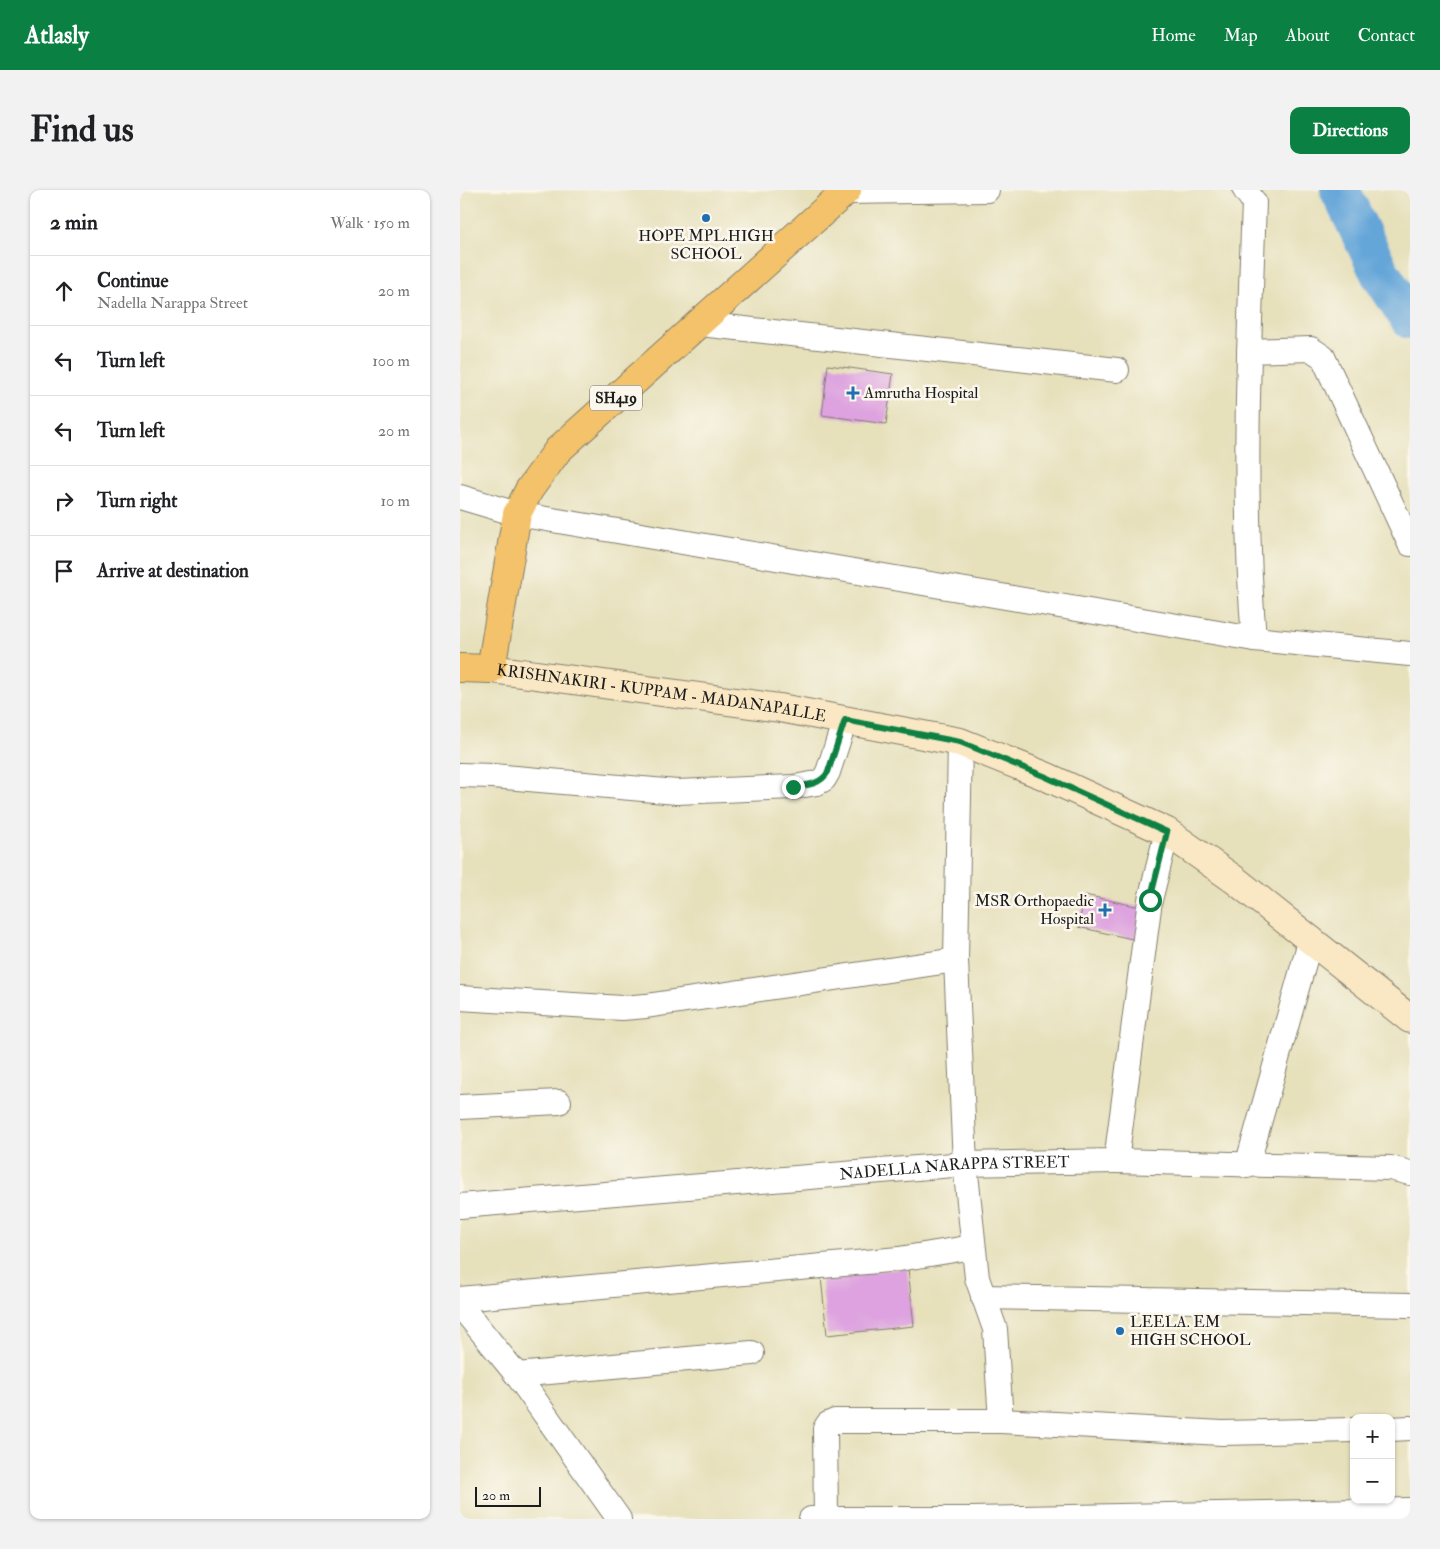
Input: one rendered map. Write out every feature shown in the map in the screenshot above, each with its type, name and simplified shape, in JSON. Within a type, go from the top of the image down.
[{"type":"main road","name":"SH419","points":[[491,670],[517,514],[529,490],[558,450],[846,191]]},
{"type":"main road","name":"KRISHNAKIRI - KUPPAM - MADANAPALLE","points":[[460,668],[491,670]]},
{"type":"street","points":[[846,191],[987,190]]},
{"type":"street","points":[[1245,190],[1254,202],[1246,468],[1249,574],[1254,639]]},
{"type":"street","points":[[700,324],[1117,370]]},
{"type":"street","points":[[1249,352],[1310,349],[1323,357],[1410,544]]},
{"type":"street","points":[[460,497],[517,514],[1254,639],[1410,654]]},
{"type":"street","name":"KRISHNAKIRI - KUPPAM - MADANAPALLE","points":[[491,670],[780,708],[960,742],[1044,776],[1167,832],[1236,880],[1410,1019]]},
{"type":"street","points":[[460,776],[493,776],[677,792],[793,787],[817,783],[824,779],[845,720]]},
{"type":"street","points":[[960,742],[956,960],[964,1164],[977,1278],[995,1329],[1002,1421]]},
{"type":"street","points":[[1116,1161],[1150,900],[1167,832]]},
{"type":"street","points":[[1247,1166],[1311,938]]},
{"type":"street","points":[[460,998],[622,1008],[956,960]]},
{"type":"street","points":[[460,1107],[559,1102]]},
{"type":"street","name":"NADELLA NARAPPA STREET","points":[[460,1206],[964,1164],[1116,1161],[1247,1166],[1390,1168],[1410,1173]]},
{"type":"street","points":[[460,1299],[899,1259],[973,1247]]},
{"type":"street","points":[[983,1296],[1410,1305]]},
{"type":"street","points":[[460,1305],[516,1375],[619,1519]]},
{"type":"street","points":[[516,1375],[752,1353]]},
{"type":"street","points":[[1350,1430],[1222,1433],[1002,1421],[835,1421],[828,1424],[825,1429],[815,1519],[971,1519],[1410,1510]]},
{"type":"street","points":[[1395,1429],[1410,1428]]},
{"type":"building","points":[[828,365],[893,374],[886,424],[822,415]]},
{"type":"building","points":[[1085,895],[1153,910],[1146,942],[1078,927]]},
{"type":"building","points":[[908,1268],[914,1326],[827,1335],[821,1277]]},
{"type":"waterway","points":[[1340,190],[1380,273],[1410,319]]},
{"type":"place","name":"HOPE MPL.HIGH SCHOOL","points":[[706,218]]},
{"type":"place","name":"Amrutha Hospital","points":[[853,393]]},
{"type":"place","name":"MSR Orthopaedic Hospital","points":[[1105,910]]},
{"type":"place","name":"LEELA. EM HIGH SCHOOL","points":[[1120,1331]]},
{"type":"route","points":[[793,787],[817,783],[824,779],[845,720],[960,742],[1044,776],[1167,832],[1150,900]]}]
